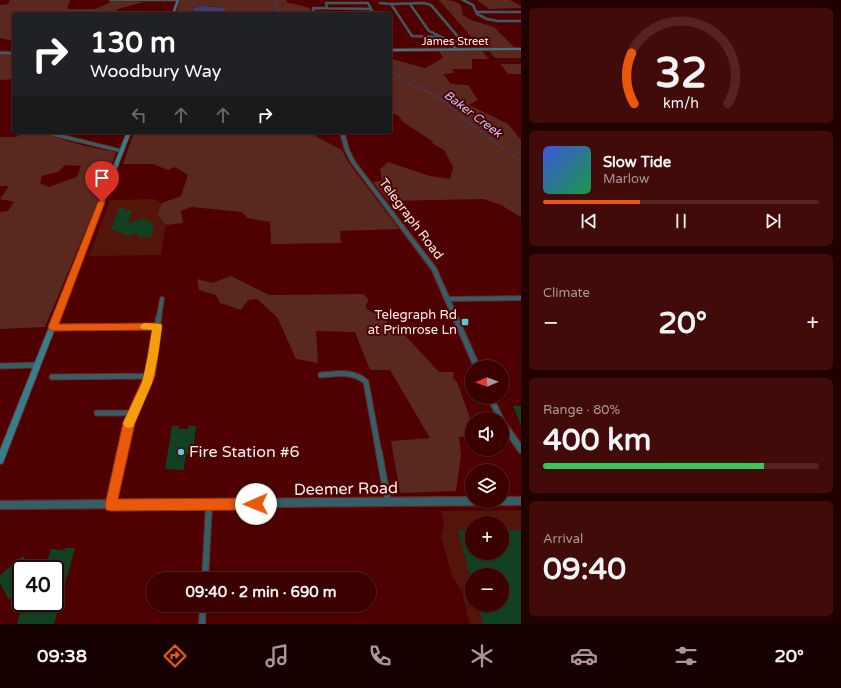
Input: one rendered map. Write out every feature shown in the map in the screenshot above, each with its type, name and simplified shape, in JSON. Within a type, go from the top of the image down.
[{"type":"main road","points":[[174,12],[178,0]]},
{"type":"main road","name":"James Street","points":[[392,50],[521,49]]},
{"type":"main road","points":[[0,460],[128,134]]},
{"type":"street","points":[[110,0],[178,0]]},
{"type":"street","points":[[463,0],[474,5],[477,14],[483,18],[495,21],[521,21]]},
{"type":"street","points":[[327,8],[326,3],[368,3],[373,12]]},
{"type":"street","points":[[380,3],[425,3],[432,5],[460,39],[459,41],[452,42],[429,31],[410,4]]},
{"type":"street","points":[[391,4],[412,36],[417,38],[439,37]]},
{"type":"street","points":[[313,12],[312,8],[371,9]]},
{"type":"street","points":[[477,12],[521,12]]},
{"type":"street","points":[[452,42],[456,50]]},
{"type":"street","points":[[0,53],[12,53]]},
{"type":"street","points":[[51,134],[95,146],[122,151]]},
{"type":"street","name":"Telegraph Road","points":[[343,134],[347,150],[353,162],[427,259],[448,300],[474,360]]},
{"type":"street","points":[[448,300],[521,298]]},
{"type":"street","points":[[111,505],[132,413],[150,376],[162,299]]},
{"type":"street","points":[[53,327],[157,326]]},
{"type":"street","points":[[0,366],[38,366]]},
{"type":"street","points":[[321,375],[355,375],[364,378],[366,382],[388,502]]},
{"type":"street","points":[[52,377],[150,376]]},
{"type":"street","points":[[97,413],[132,413]]},
{"type":"street","points":[[509,432],[521,450]]},
{"type":"street","name":"Deemer Road","points":[[0,506],[465,501]]},
{"type":"street","name":"Deemer Road","points":[[509,501],[521,501]]},
{"type":"street","points":[[205,572],[210,505]]},
{"type":"street","points":[[202,624],[203,612]]},
{"type":"shaded area","points":[[10,0],[70,0],[67,9],[95,9],[113,1],[144,2],[118,9],[117,11],[118,12],[12,12],[12,41],[0,38],[0,5],[8,4]]},
{"type":"shaded area","points":[[180,0],[287,0],[286,2],[310,8],[311,12],[223,12],[218,7],[201,6],[193,8],[192,10],[197,12],[177,12]]},
{"type":"shaded area","points":[[439,0],[451,1],[459,4],[463,15],[471,20],[494,27],[515,48],[481,48]]},
{"type":"shaded area","points":[[477,0],[510,0],[521,6],[521,8],[489,9]]},
{"type":"shaded area","points":[[439,51],[482,51],[489,59],[472,59],[472,69],[452,69],[454,73],[443,74],[451,84],[468,85],[478,100],[469,105],[508,124],[521,140],[521,217],[501,205],[484,199],[388,201],[373,182],[382,181],[380,169],[388,162],[430,176],[450,179],[453,167],[444,150],[433,144],[432,141],[403,122],[398,115],[392,114],[392,59],[425,68],[443,58]]},
{"type":"shaded area","points":[[489,51],[521,51],[521,58],[495,58]]},
{"type":"shaded area","points":[[12,54],[12,79],[0,80],[0,55]]},
{"type":"shaded area","points":[[500,64],[521,64],[521,74],[508,74]]},
{"type":"shaded area","points":[[20,134],[45,134],[85,146],[116,152],[99,199],[45,327],[0,329],[0,212],[8,211],[14,202],[0,199],[9,186],[0,186],[0,137],[16,137]],"holes":[[[65,165],[81,166],[77,177],[49,187],[40,183],[42,176],[58,172]]]},
{"type":"shaded area","points":[[133,134],[315,134],[317,137],[342,150],[348,162],[399,229],[340,231],[341,243],[271,244],[270,222],[247,218],[242,212],[191,207],[181,211],[183,223],[166,225],[157,215],[162,203],[181,196],[188,175],[175,167],[168,170],[153,164],[123,164]]},
{"type":"shaded area","points":[[155,199],[162,203],[157,215],[166,225],[161,255],[89,256],[110,200]]},
{"type":"shaded area","points":[[231,276],[269,295],[364,294],[369,301],[366,304],[366,308],[371,312],[385,313],[389,329],[402,332],[439,372],[454,372],[453,378],[457,382],[468,412],[465,412],[465,437],[459,437],[461,455],[456,491],[400,493],[391,441],[430,438],[390,370],[370,370],[355,332],[316,331],[318,363],[296,359],[277,317],[257,299],[248,300],[241,310],[220,303],[216,295],[199,290],[197,279],[212,283]]},
{"type":"shaded area","points":[[521,510],[521,624],[470,624],[467,612],[509,612],[509,568],[465,568],[465,604],[462,592],[452,576],[441,537],[444,524],[441,511]]},
{"type":"water","points":[[201,6],[226,8],[223,12],[198,12],[191,9]]},
{"type":"building","points":[[119,208],[125,208],[124,210],[132,210],[128,223],[144,218],[145,220],[150,221],[154,227],[151,237],[137,237],[138,233],[128,236],[111,230]]},
{"type":"building","points":[[513,406],[521,406],[521,426]]},
{"type":"building","points":[[172,426],[179,426],[179,429],[188,429],[188,426],[196,426],[193,453],[186,454],[183,470],[165,469]]},
{"type":"building","points":[[458,530],[465,530],[465,556]]},
{"type":"building","points":[[509,530],[521,530],[521,624],[483,624],[480,612],[509,612],[509,568],[468,568],[466,560],[509,560]]},
{"type":"building","points":[[65,548],[75,548],[64,588],[64,560],[39,560],[48,559],[51,549],[65,550]]},
{"type":"building","points":[[23,556],[25,560],[18,560]]},
{"type":"building","points":[[12,565],[12,597],[9,600],[0,583],[0,575]]},
{"type":"building","points":[[20,612],[57,612],[54,624],[17,624]]},
{"type":"waterway","name":"Baker Creek","points":[[275,0],[279,11],[285,12]]},
{"type":"waterway","name":"Baker Creek","points":[[392,73],[399,76],[409,84],[425,90],[446,102],[462,117],[521,162]]},
{"type":"slow traffic","points":[[129,423],[132,413],[150,376],[157,326],[145,327]]},
{"type":"place","name":"Telegraph Rd at Primrose Ln","points":[[465,322]]},
{"type":"place","name":"Fire Station #6","points":[[181,452]]},
{"type":"route","points":[[102,202],[53,327],[157,326],[150,376],[132,413],[111,505],[256,504]]}]
